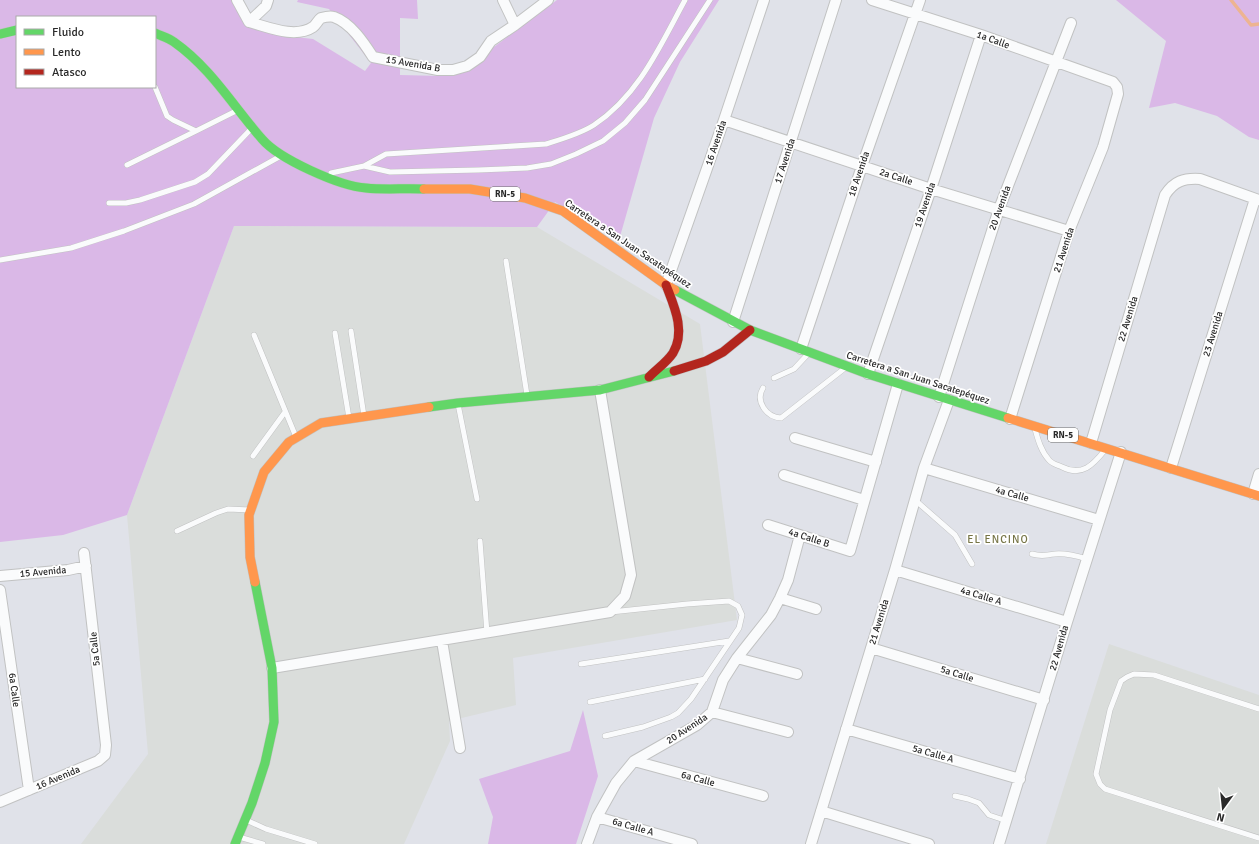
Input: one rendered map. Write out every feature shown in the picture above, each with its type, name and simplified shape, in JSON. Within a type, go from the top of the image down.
[{"type":"main road","points":[[0,34],[16,30]]},
{"type":"main road","name":"Carretera a San Juan Sacatepéquez","points":[[156,33],[173,41],[192,56],[210,74],[263,140],[282,155],[300,166],[320,175],[346,184],[365,188],[470,189],[525,198],[563,211],[666,285],[750,330],[898,384],[1256,495]]},
{"type":"main road","points":[[649,377],[673,352],[680,336],[680,324],[666,285]]},
{"type":"main road","points":[[237,840],[252,803],[265,763],[274,722],[272,668],[250,557],[249,516],[264,472],[289,442],[321,424],[349,419],[458,403],[600,390],[668,373],[706,360],[722,352],[750,330]]},
{"type":"street","points":[[237,0],[249,22],[266,6],[268,0]]},
{"type":"street","points":[[503,0],[516,25]]},
{"type":"street","name":"15 Avenida B","points":[[249,22],[284,31],[299,32],[312,27],[321,18],[333,17],[344,23],[355,33],[366,45],[374,58],[438,70],[453,70],[467,66],[480,56],[491,41],[516,25],[548,0]]},
{"type":"street","name":"16 Avenida","points":[[666,285],[764,0]]},
{"type":"street","name":"17 Avenida","points":[[733,322],[836,0]]},
{"type":"street","name":"1a Calle","points":[[872,0],[980,35],[1113,82]]},
{"type":"street","name":"18 Avenida","points":[[805,351],[862,166],[920,0]]},
{"type":"street","name":"20 Avenida","points":[[944,398],[999,209],[1071,23]]},
{"type":"street","name":"19 Avenida","points":[[868,374],[931,188],[980,35]]},
{"type":"street","name":"21 Avenida","points":[[1010,419],[1069,231],[1103,147],[1118,94],[1117,87],[1113,82]]},
{"type":"street","name":"2a Calle","points":[[724,120],[862,166],[1069,231]]},
{"type":"street","name":"22 Avenida","points":[[1091,443],[1165,195],[1170,186],[1192,178],[1200,179],[1257,200]]},
{"type":"street","name":"23 Avenida","points":[[1171,468],[1257,200]]},
{"type":"street","points":[[784,475],[864,500],[898,384]]},
{"type":"street","points":[[272,668],[610,612],[625,596],[631,575],[600,390]]},
{"type":"street","name":"21 Avenida","points":[[812,844],[944,398]]},
{"type":"street","points":[[795,438],[876,462]]},
{"type":"street","name":"22 Avenida","points":[[999,844],[1121,452]]},
{"type":"street","name":"4a Calle","points":[[924,468],[1099,520]]},
{"type":"street","points":[[1256,495],[1259,474]]},
{"type":"street","name":"4a Calle B","points":[[768,525],[850,551],[864,500]]},
{"type":"street","name":"20 Avenida","points":[[587,844],[597,817],[616,782],[634,761],[696,725],[712,712],[723,680],[737,658],[771,615],[780,598],[788,580],[800,535]]},
{"type":"street","name":"5a Calle","points":[[84,553],[106,745]]},
{"type":"street","name":"15 Avenida","points":[[0,576],[68,570],[86,566]]},
{"type":"street","name":"4a Calle A","points":[[894,570],[1067,622]]},
{"type":"street","name":"6a Calle","points":[[0,590],[29,790]]},
{"type":"street","points":[[780,598],[816,609]]},
{"type":"street","points":[[442,641],[460,748]]},
{"type":"street","name":"5a Calle","points":[[871,648],[1044,700]]},
{"type":"street","points":[[737,658],[797,674]]},
{"type":"street","points":[[712,712],[788,732]]},
{"type":"street","name":"5a Calle A","points":[[846,729],[1020,779]]},
{"type":"street","name":"16 Avenida","points":[[0,802],[98,761],[105,755],[106,745]]},
{"type":"street","name":"6a Calle","points":[[634,761],[763,796]]},
{"type":"street","points":[[821,811],[929,844]]},
{"type":"street","name":"6a Calle A","points":[[597,817],[692,844]]},
{"type":"lane","points":[[320,175],[364,166],[386,154],[546,144],[593,126],[629,95],[658,50],[685,0]]},
{"type":"lane","points":[[364,166],[390,172],[520,168],[551,164],[576,154],[603,141],[625,123],[645,100],[710,0]]},
{"type":"lane","points":[[155,88],[166,116],[196,131]]},
{"type":"lane","points":[[127,165],[238,109]]},
{"type":"lane","points":[[109,203],[133,202],[195,182],[208,174],[253,127]]},
{"type":"lane","points":[[0,260],[71,248],[124,232],[194,204],[282,155]]},
{"type":"lane","points":[[506,261],[528,396]]},
{"type":"lane","points":[[351,330],[364,417]]},
{"type":"lane","points":[[334,333],[349,419]]},
{"type":"lane","points":[[254,336],[296,438]]},
{"type":"lane","points":[[774,378],[794,369],[801,363],[805,351]]},
{"type":"lane","points":[[763,388],[760,393],[762,408],[772,416],[781,418],[847,366]]},
{"type":"lane","points":[[458,403],[477,499]]},
{"type":"lane","points":[[253,456],[285,412]]},
{"type":"lane","points":[[1034,426],[1040,447],[1050,462],[1069,471],[1079,472],[1087,468],[1096,462],[1106,448]]},
{"type":"lane","points":[[915,500],[955,536],[972,564]]},
{"type":"lane","points":[[177,532],[216,513],[228,509],[251,510]]},
{"type":"lane","points":[[480,541],[487,633]]},
{"type":"lane","points":[[1032,554],[1045,557],[1055,554],[1073,555],[1087,559]]},
{"type":"lane","points":[[605,736],[643,727],[678,713],[691,699],[739,628],[742,615],[738,606],[729,601],[610,612]]},
{"type":"lane","points":[[581,664],[729,641]]},
{"type":"lane","points":[[1259,709],[1154,675],[1134,674],[1122,681],[1116,694],[1110,710],[1096,774],[1100,784],[1105,789],[1259,838]]},
{"type":"lane","points":[[590,702],[705,679]]},
{"type":"lane","points":[[955,796],[978,803],[989,815],[1007,821]]},
{"type":"lane","points":[[245,820],[266,829],[315,844]]},
{"type":"lane","points":[[237,840],[263,844]]},
{"type":"shaded area","points":[[0,0],[241,0],[249,17],[272,30],[295,37],[313,39],[365,71],[371,63],[329,9],[297,2],[298,0],[417,0],[418,19],[400,18],[400,75],[441,76],[470,68],[494,47],[557,0],[719,0],[680,62],[654,118],[619,240],[555,202],[537,227],[234,226],[127,515],[63,535],[0,542]]},
{"type":"shaded area","points":[[1116,0],[1259,0],[1259,140],[1249,137],[1217,116],[1175,103],[1149,108],[1166,41]]},
{"type":"shaded area","points":[[234,226],[537,227],[700,324],[737,620],[513,658],[516,705],[449,721],[450,741],[404,844],[81,844],[148,754],[127,515]]},
{"type":"shaded area","points":[[1109,644],[1259,695],[1259,844],[1046,844]]},
{"type":"shaded area","points":[[583,710],[598,776],[576,844],[488,844],[493,817],[479,779],[570,751]]},
{"type":"waterway","points":[[1231,0],[1251,25],[1259,24]]},
{"type":"traffic: fast","points":[[0,34],[16,30]]},
{"type":"traffic: fast","points":[[156,33],[172,41],[199,63],[262,139],[270,147],[295,163],[326,177],[354,186],[373,189],[424,189]]},
{"type":"traffic: fast","points":[[675,290],[750,330],[868,374],[1008,418]]},
{"type":"traffic: fast","points":[[429,407],[600,390],[674,371]]},
{"type":"traffic: fast","points":[[235,844],[252,803],[265,763],[274,722],[272,668],[255,582]]},
{"type":"traffic: slow","points":[[424,189],[470,189],[525,198],[563,211],[675,290]]},
{"type":"traffic: slow","points":[[255,582],[250,557],[249,515],[264,472],[289,442],[321,423],[429,407]]},
{"type":"traffic: slow","points":[[1008,418],[1259,496]]},
{"type":"traffic: jam","points":[[649,377],[671,356],[677,345],[679,336],[679,327],[675,310],[666,285]]},
{"type":"traffic: jam","points":[[674,371],[706,361],[723,352],[750,330]]},
{"type":"district","name":"EL ENCINO","points":[[998,539]]}]
